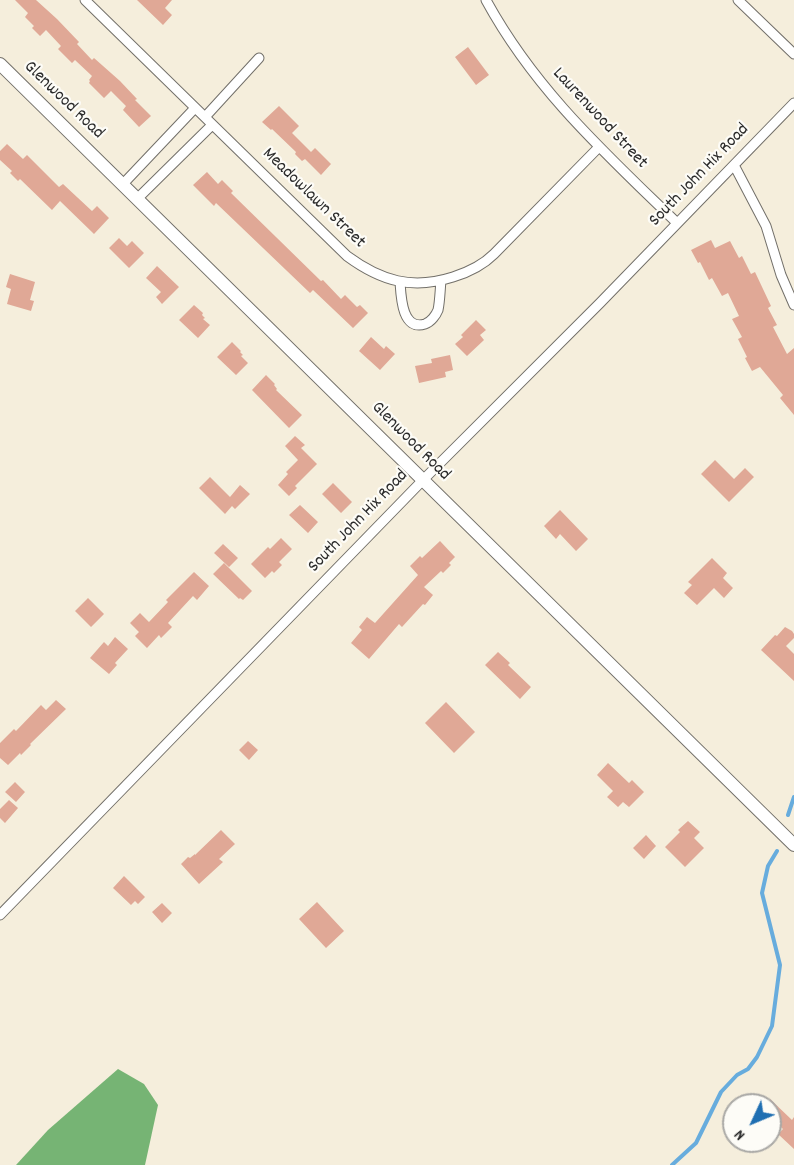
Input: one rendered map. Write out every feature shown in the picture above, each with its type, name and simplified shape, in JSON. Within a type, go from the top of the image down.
[{"type":"street","name":"Meadowlawn Street","points":[[85,0],[347,256],[363,268],[381,277],[420,284],[441,281],[474,268],[490,258],[599,147]]},
{"type":"street","name":"Laurenwood Street","points":[[486,0],[508,38],[535,76],[570,118],[677,223]]},
{"type":"street","points":[[738,0],[794,54]]},
{"type":"street","points":[[137,199],[208,121],[260,58]]},
{"type":"street","name":"Glenwood Road","points":[[0,64],[794,845]]},
{"type":"street","name":"South John Hix Road","points":[[0,915],[794,103]]},
{"type":"street","points":[[123,184],[195,108]]},
{"type":"street","points":[[734,165],[766,226],[781,275],[794,305]]},
{"type":"street","points":[[400,282],[406,317],[416,324],[423,325],[429,322],[437,311],[441,281]]},
{"type":"green space","points":[[118,1069],[144,1084],[158,1105],[145,1165],[16,1165],[48,1130]]},
{"type":"building","points":[[15,0],[36,0],[79,42],[77,44],[92,60],[94,58],[120,81],[151,116],[139,127],[123,110],[126,106],[111,91],[104,98],[89,83],[92,76],[75,60],[72,63],[58,49],[61,46],[46,30],[40,36],[32,28],[34,26],[25,17],[28,13]]},
{"type":"building","points":[[137,0],[172,0],[165,8],[172,15],[163,25]]},
{"type":"building","points":[[468,47],[489,75],[476,85],[455,57]]},
{"type":"building","points":[[279,106],[299,126],[292,133],[311,152],[315,148],[331,164],[321,175],[305,159],[302,161],[295,154],[296,152],[262,122]]},
{"type":"building","points":[[7,144],[23,159],[27,155],[59,187],[63,184],[92,211],[97,206],[109,218],[94,234],[60,201],[52,210],[20,179],[18,181],[10,173],[12,171],[0,160],[0,151]]},
{"type":"building","points":[[207,172],[218,184],[222,180],[233,191],[231,193],[341,299],[345,295],[357,307],[360,305],[368,313],[353,328],[313,290],[310,293],[216,203],[214,206],[193,185]]},
{"type":"building","points":[[119,238],[127,246],[132,241],[144,253],[129,268],[109,248]]},
{"type":"building","points":[[711,240],[715,248],[730,241],[739,258],[742,256],[751,274],[755,272],[771,306],[768,308],[777,325],[773,327],[787,354],[794,348],[794,415],[780,398],[783,395],[760,367],[752,371],[738,339],[742,337],[732,319],[739,316],[728,293],[722,296],[712,278],[709,280],[691,250]]},
{"type":"building","points":[[157,266],[179,287],[162,304],[156,297],[161,292],[146,278]]},
{"type":"building","points":[[10,274],[35,282],[30,300],[34,301],[31,311],[7,304],[11,289],[6,287]]},
{"type":"building","points":[[194,305],[203,313],[205,318],[203,319],[210,325],[198,338],[179,320]]},
{"type":"building","points":[[476,320],[486,330],[480,335],[484,340],[467,356],[455,344]]},
{"type":"building","points":[[371,337],[384,349],[386,346],[395,354],[380,370],[359,351]]},
{"type":"building","points":[[232,342],[248,363],[236,375],[217,357]]},
{"type":"building","points":[[450,355],[453,370],[445,372],[446,377],[419,383],[415,366],[432,363],[431,359]]},
{"type":"building","points":[[266,375],[275,384],[276,390],[302,415],[289,428],[252,390]]},
{"type":"building","points":[[295,436],[305,445],[301,448],[317,464],[295,486],[297,488],[289,496],[278,485],[288,474],[286,472],[298,460],[285,446]]},
{"type":"building","points":[[715,460],[734,479],[745,468],[754,477],[729,502],[701,474]]},
{"type":"building","points":[[210,477],[230,497],[240,485],[250,494],[235,509],[232,506],[225,514],[199,488]]},
{"type":"building","points":[[333,483],[352,502],[341,513],[322,494]]},
{"type":"building","points":[[300,505],[318,522],[308,533],[289,515]]},
{"type":"building","points":[[560,510],[588,539],[576,551],[560,534],[556,539],[544,526]]},
{"type":"building","points":[[281,538],[292,549],[279,562],[282,565],[265,578],[251,564]]},
{"type":"building","points":[[440,541],[455,557],[443,573],[441,571],[424,587],[433,595],[402,627],[399,624],[369,659],[351,643],[362,630],[359,627],[367,617],[375,623],[418,575],[410,566]]},
{"type":"building","points":[[223,544],[238,558],[229,567],[214,553]]},
{"type":"building","points":[[712,558],[727,573],[723,578],[733,588],[724,598],[714,588],[697,605],[684,593],[692,585],[688,582]]},
{"type":"building","points":[[224,563],[252,591],[243,600],[239,599],[213,574]]},
{"type":"building","points":[[194,572],[209,586],[197,600],[193,596],[168,623],[172,627],[161,638],[159,635],[147,648],[135,636],[139,632],[130,623],[140,613],[149,622],[168,602],[166,600]]},
{"type":"building","points":[[88,598],[104,614],[91,627],[75,611]]},
{"type":"building","points":[[785,627],[794,634],[794,638],[786,646],[794,654],[794,681],[761,650]]},
{"type":"building","points":[[115,637],[128,649],[115,663],[117,665],[109,674],[90,658],[104,642],[108,646]]},
{"type":"building","points":[[498,652],[531,687],[520,699],[485,665]]},
{"type":"building","points":[[56,700],[66,709],[21,755],[20,753],[8,765],[0,758],[0,743],[14,729],[16,731],[41,705],[46,710]]},
{"type":"building","points":[[446,702],[475,732],[454,753],[425,723]]},
{"type":"building","points":[[248,741],[258,750],[249,760],[239,750]]},
{"type":"building","points":[[608,763],[629,783],[632,780],[644,792],[629,807],[623,802],[618,807],[607,797],[613,791],[597,775]]},
{"type":"building","points":[[15,782],[25,792],[16,802],[5,792]]},
{"type":"building","points":[[9,800],[18,808],[5,823],[0,818],[0,809]]},
{"type":"building","points":[[688,821],[700,832],[694,838],[704,848],[685,867],[665,847]]},
{"type":"building","points":[[221,830],[235,844],[219,859],[223,862],[199,884],[181,864],[188,857],[195,855]]},
{"type":"building","points":[[646,835],[656,846],[644,859],[633,848]]},
{"type":"building","points":[[124,876],[145,897],[138,904],[135,901],[131,905],[113,888]]},
{"type":"building","points":[[317,902],[344,931],[326,948],[299,919]]},
{"type":"building","points":[[162,903],[172,913],[162,923],[152,912]]},
{"type":"building","points":[[782,1110],[792,1120],[794,1117],[794,1149],[782,1138]]},
{"type":"waterway","points":[[788,815],[794,797]]},
{"type":"waterway","points":[[672,1165],[696,1143],[721,1092],[737,1075],[748,1069],[757,1057],[772,1026],[780,965],[762,893],[768,866],[777,851]]}]
